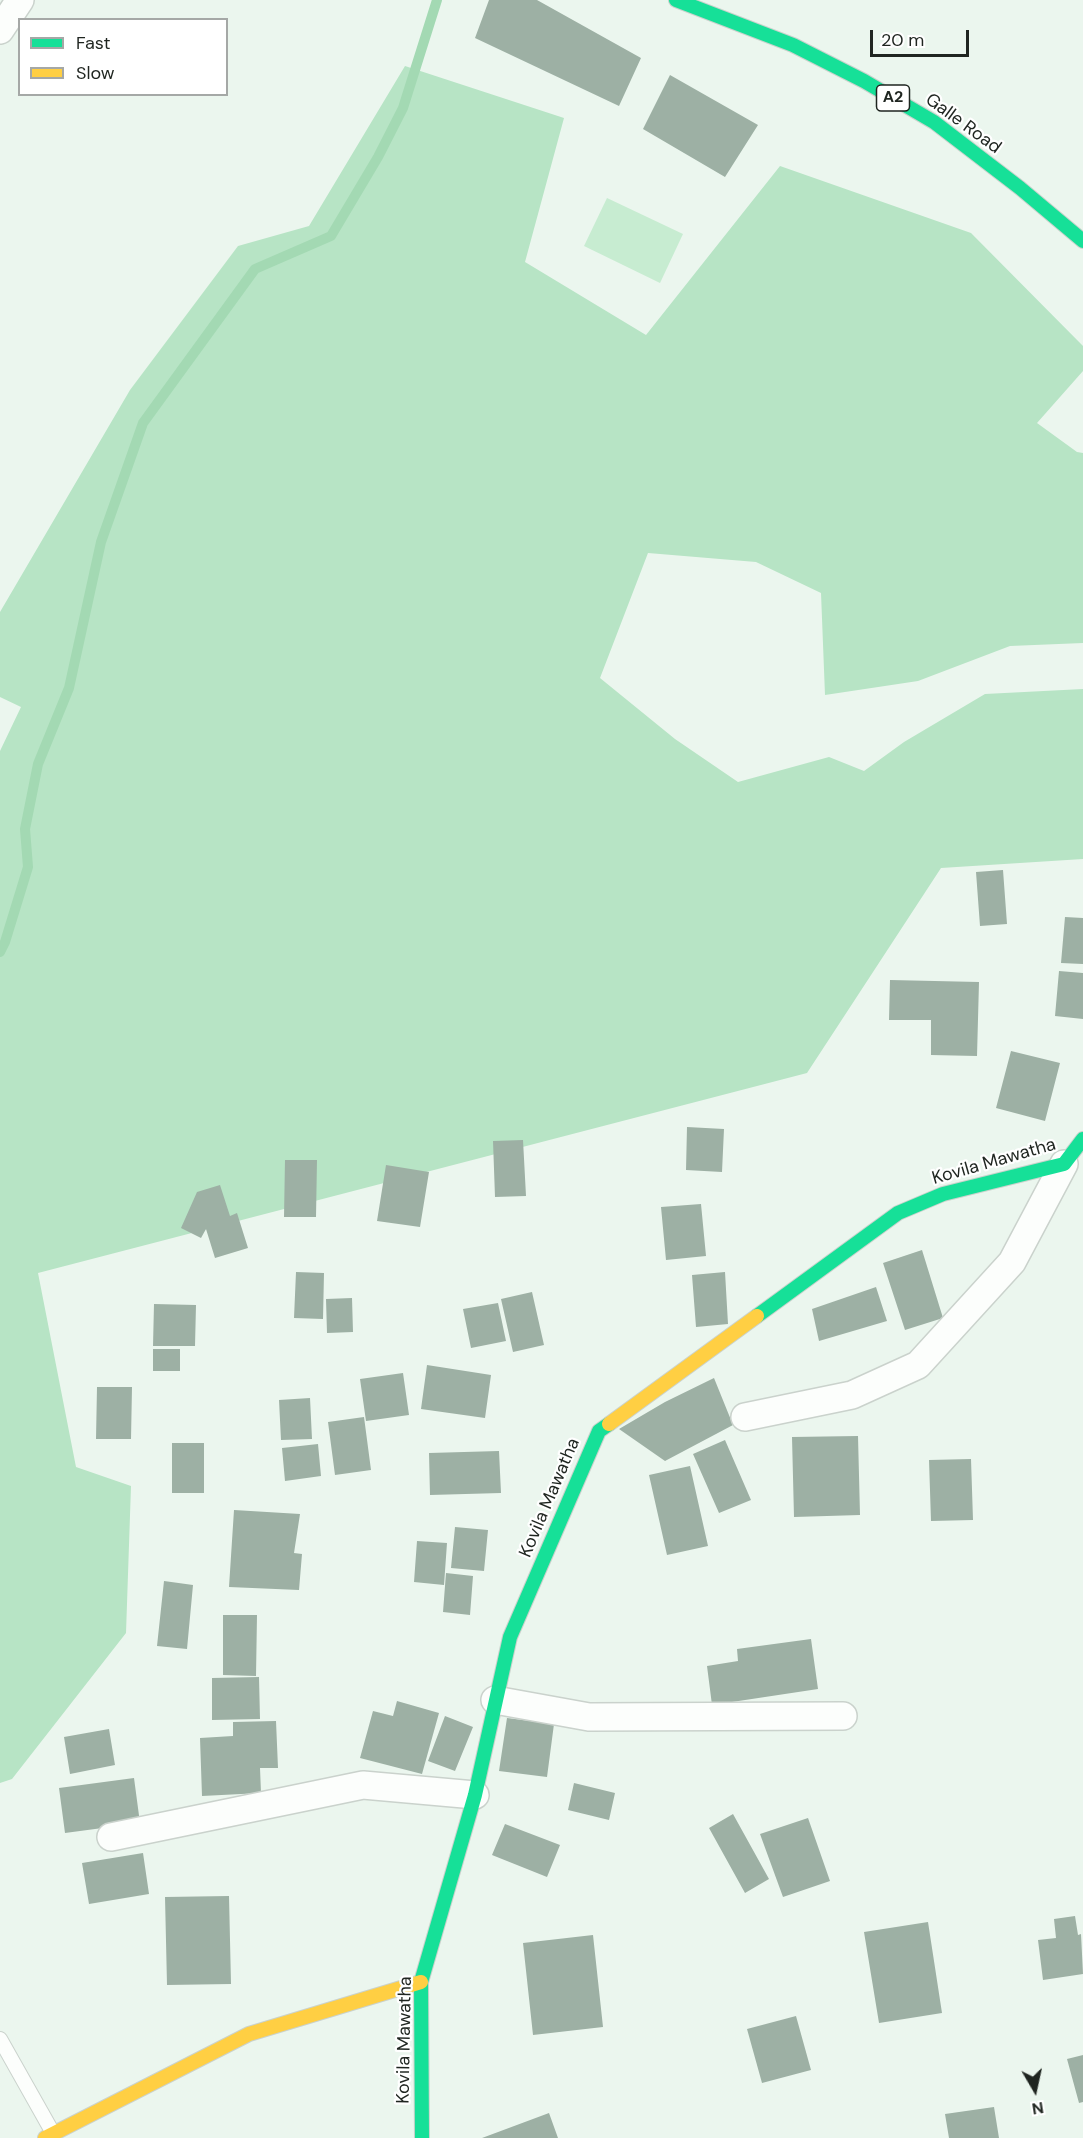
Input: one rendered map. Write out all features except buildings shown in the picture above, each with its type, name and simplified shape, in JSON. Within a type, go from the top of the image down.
[{"type":"main road","name":"Galle Road","points":[[676,0],[793,45],[864,81],[934,122],[1020,188],[1083,241]]},
{"type":"main road","name":"Kovila Mawatha","points":[[422,2138],[421,1982],[475,1795],[510,1637],[599,1431],[898,1213],[943,1194],[1065,1164],[1083,1139]]},
{"type":"main road","points":[[49,2135],[249,2034],[421,1982]]},
{"type":"street","points":[[0,30],[20,0]]},
{"type":"street","points":[[745,1417],[852,1395],[918,1365],[1012,1262],[1065,1164]]},
{"type":"street","points":[[495,1700],[589,1717],[843,1716]]},
{"type":"street","points":[[111,1837],[363,1785],[475,1795]]},
{"type":"lane","points":[[0,2039],[49,2135]]},
{"type":"green space","points":[[405,66],[564,118],[525,262],[646,335],[780,166],[971,233],[1083,346],[1083,371],[1037,423],[1077,452],[1083,453],[1083,643],[1010,646],[918,681],[825,695],[821,593],[756,562],[648,553],[600,678],[675,739],[738,782],[829,757],[864,771],[904,742],[985,694],[1083,689],[1083,859],[941,868],[807,1073],[38,1273],[76,1467],[131,1486],[126,1633],[12,1779],[0,1783],[0,751],[21,707],[0,697],[0,612],[130,390],[238,246],[309,226]]},
{"type":"green space","points":[[607,198],[683,234],[660,283],[584,246]]},
{"type":"waterway","points":[[0,952],[28,867],[25,829],[38,764],[69,688],[101,542],[143,423],[255,269],[331,236],[378,157],[403,108],[437,0]]},
{"type":"traffic: fast","points":[[676,0],[793,45],[864,81],[934,122],[1020,188],[1083,241]]},
{"type":"traffic: fast","points":[[757,1316],[898,1213],[943,1194],[1064,1164],[1083,1139]]},
{"type":"traffic: fast","points":[[422,2138],[421,1982],[475,1795],[510,1637],[599,1431],[609,1424]]},
{"type":"traffic: slow","points":[[609,1424],[757,1316]]},
{"type":"traffic: slow","points":[[45,2138],[249,2034],[421,1982]]}]
